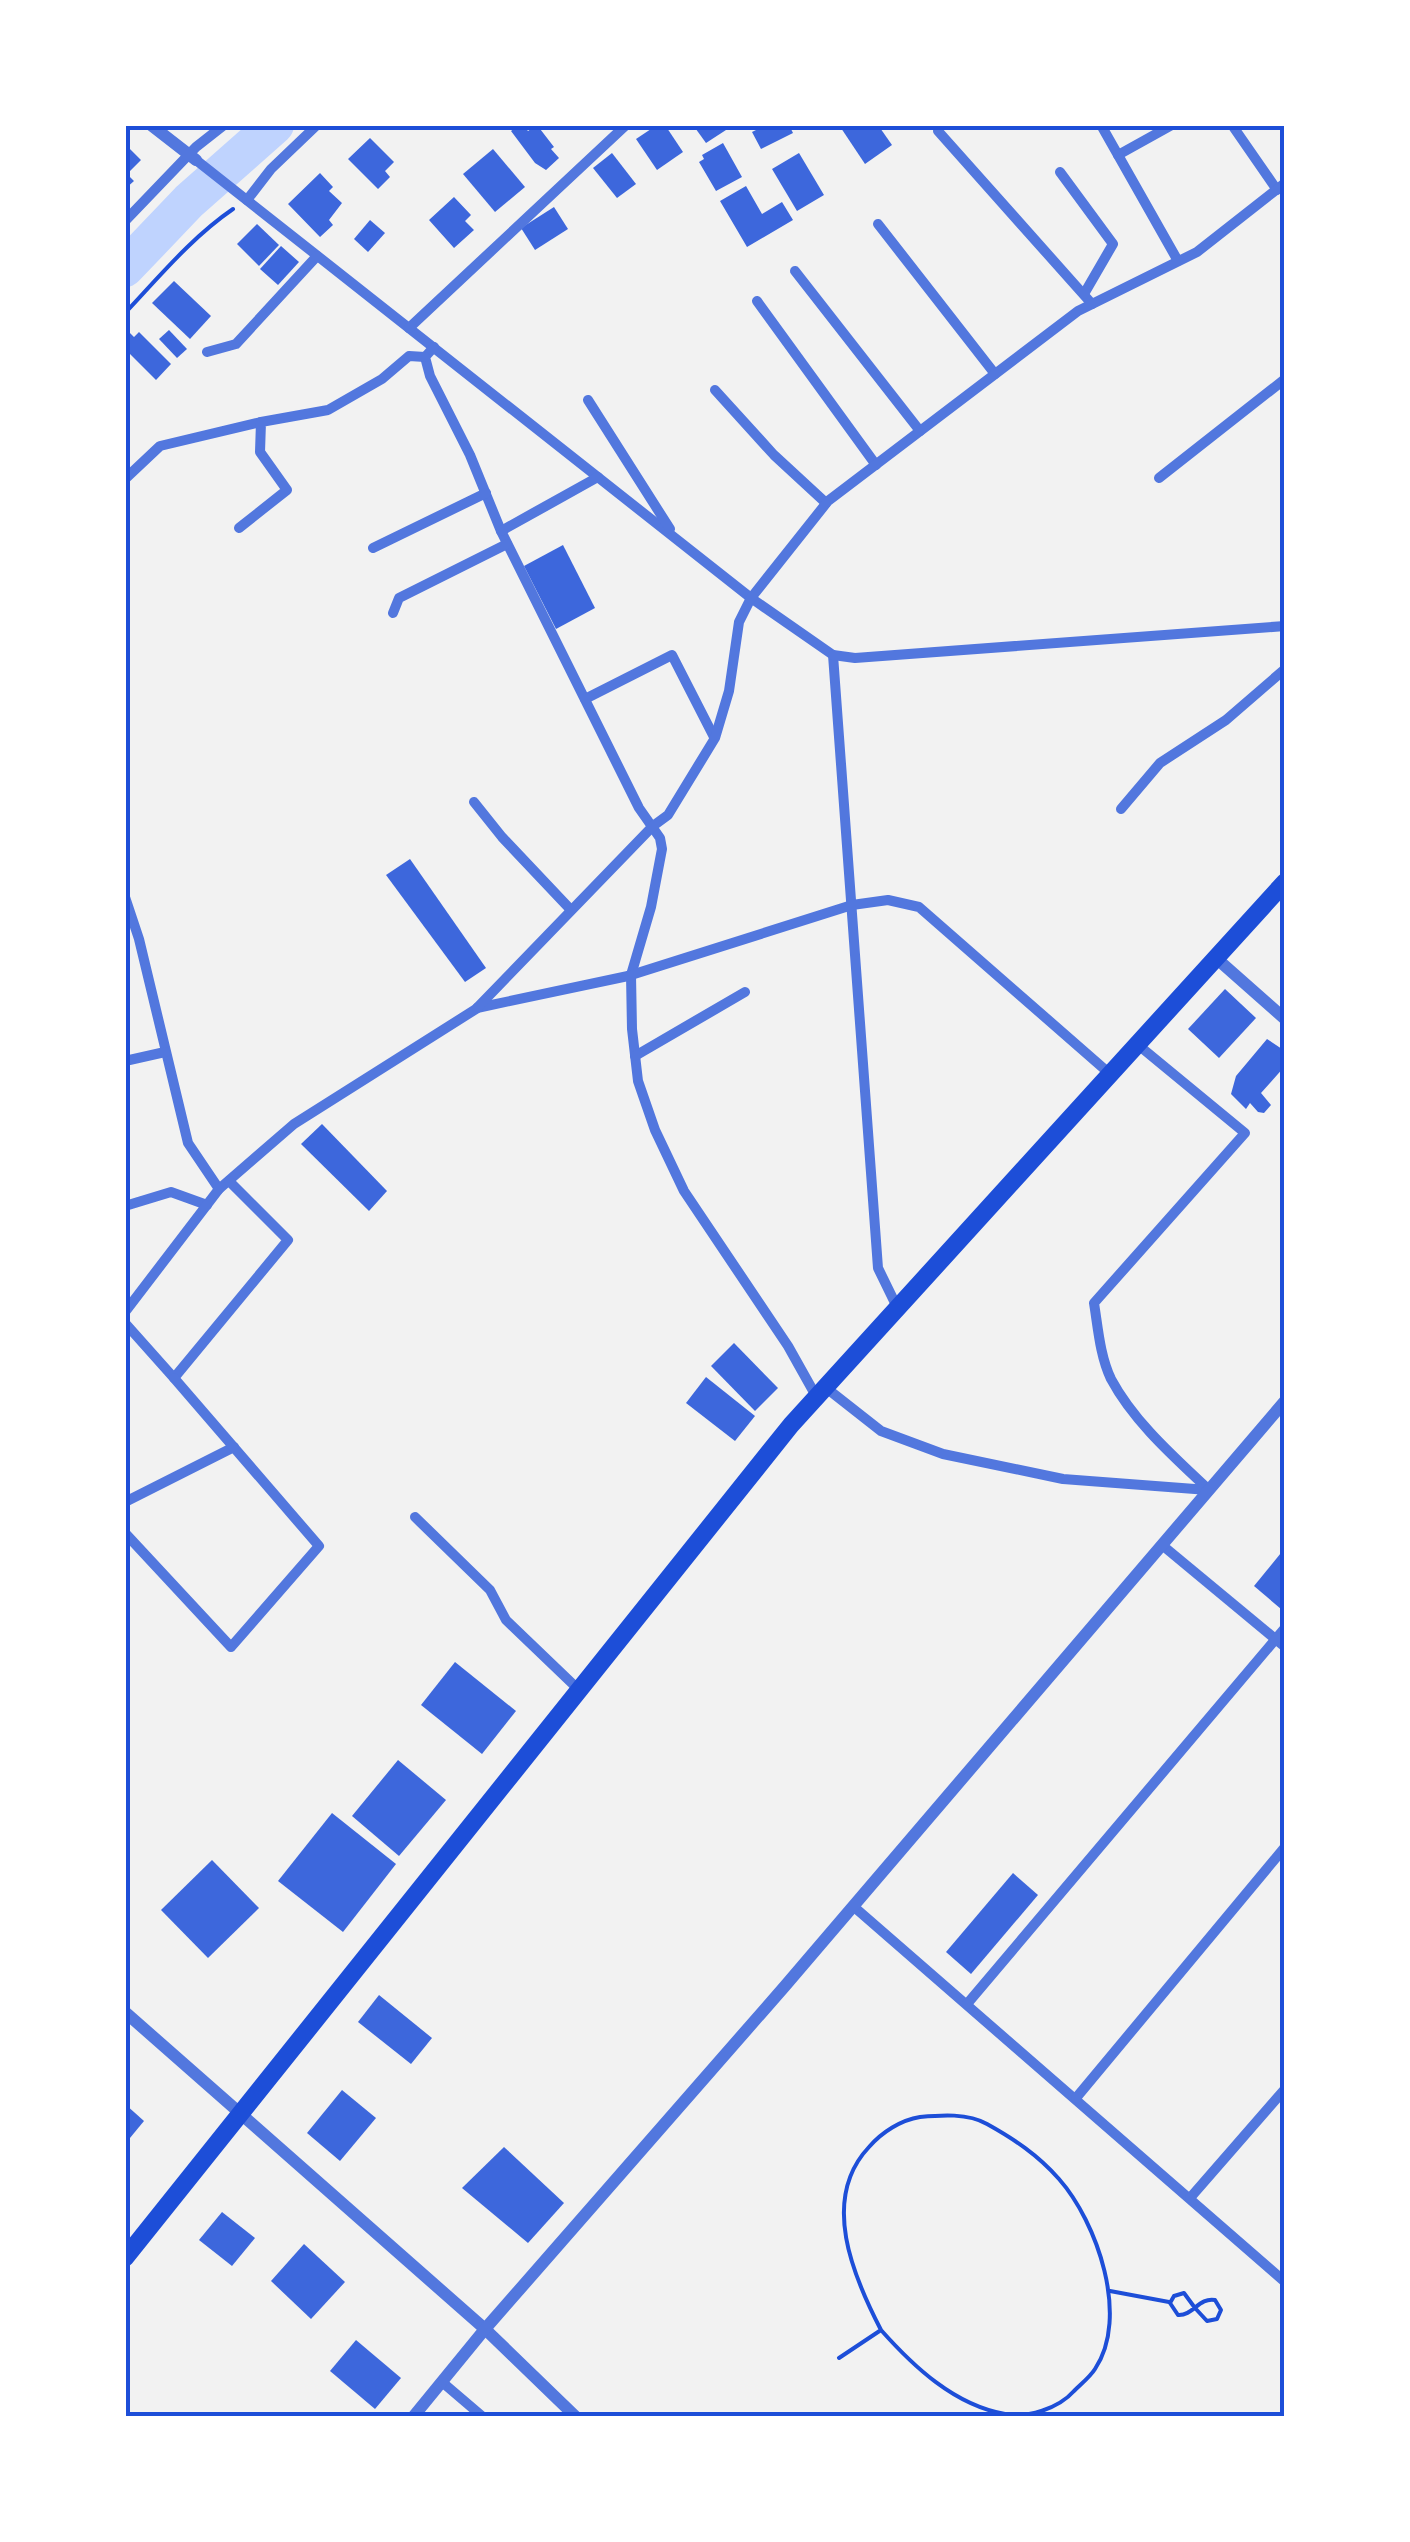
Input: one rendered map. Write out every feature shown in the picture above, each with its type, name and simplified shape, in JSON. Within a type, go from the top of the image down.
[{"type":"highway","points":[[125,2258],[740,1486],[820,1392],[1285,882]]},
{"type":"street","points":[[151,125],[751,598],[833,655],[855,658],[1285,626]]},
{"type":"street","points":[[125,221],[224,125]]},
{"type":"street","points":[[244,198],[317,125]]},
{"type":"street","points":[[409,328],[626,125]]},
{"type":"street","points":[[1101,125],[1178,261]]},
{"type":"street","points":[[1118,155],[1172,125]]},
{"type":"street","points":[[125,1312],[219,1189],[294,1124],[476,1008],[668,815],[714,738],[730,692],[738,622],[751,598],[826,503],[1078,310],[1196,252],[1281,186],[1232,125]]},
{"type":"street","points":[[938,131],[1092,304]]},
{"type":"street","points":[[1060,172],[1113,244],[1084,294]]},
{"type":"street","points":[[878,224],[994,374]]},
{"type":"street","points":[[207,352],[236,344],[317,256]]},
{"type":"street","points":[[795,271],[920,431]]},
{"type":"street","points":[[757,302],[876,465]]},
{"type":"street","points":[[425,357],[434,347]]},
{"type":"street","points":[[125,479],[160,446],[328,410],[382,380],[409,356],[425,357]]},
{"type":"street","points":[[425,357],[430,376],[507,544],[662,849],[661,867],[631,975],[638,1081],[672,1168],[713,1238],[820,1392],[881,1431],[943,1454],[1063,1480],[1209,1490]]},
{"type":"street","points":[[1160,478],[1285,379]]},
{"type":"street","points":[[716,390],[774,455],[826,503]]},
{"type":"street","points":[[588,400],[676,538]]},
{"type":"street","points":[[239,528],[287,490],[260,452],[262,422]]},
{"type":"street","points":[[501,531],[598,476]]},
{"type":"street","points":[[373,548],[486,493]]},
{"type":"street","points":[[393,613],[398,598],[507,544]]},
{"type":"street","points":[[585,699],[672,655],[714,738]]},
{"type":"street","points":[[833,655],[878,1268],[898,1307]]},
{"type":"street","points":[[1120,809],[1160,763],[1226,720],[1285,669]]},
{"type":"street","points":[[474,802],[571,910]]},
{"type":"street","points":[[125,897],[188,1143],[219,1189]]},
{"type":"street","points":[[476,1008],[631,975],[852,905],[888,900],[918,907],[1110,1074]]},
{"type":"street","points":[[125,943],[138,939]]},
{"type":"street","points":[[1216,958],[1285,1019]]},
{"type":"street","points":[[635,1056],[745,992]]},
{"type":"street","points":[[1137,1044],[1245,1133],[1094,1303],[1100,1346],[1111,1379],[1158,1442],[1209,1490]]},
{"type":"street","points":[[125,1060],[165,1052]]},
{"type":"street","points":[[174,1378],[288,1240],[229,1181]]},
{"type":"street","points":[[125,1206],[171,1192],[207,1205]]},
{"type":"street","points":[[125,1323],[318,1546],[231,1647],[125,1533]]},
{"type":"street","points":[[413,2417],[1285,1401]]},
{"type":"street","points":[[125,1502],[234,1448]]},
{"type":"street","points":[[414,1517],[490,1590],[506,1620],[579,1690]]},
{"type":"street","points":[[1162,1545],[1280,1642]]},
{"type":"street","points":[[967,2004],[1280,1642],[1285,1628]]},
{"type":"street","points":[[1076,2098],[1285,1847]]},
{"type":"street","points":[[853,1906],[1285,2282]]},
{"type":"street","points":[[125,2012],[485,2330],[576,2417]]},
{"type":"street","points":[[1190,2198],[1285,2089]]},
{"type":"street","points":[[442,2382],[483,2417]]},
{"type":"path","points":[[125,313],[216,220],[244,198]]},
{"type":"path","points":[[940,2114],[980,2120],[1022,2144],[1060,2179],[1082,2211],[1102,2254],[1110,2290],[1106,2342],[1096,2368],[1068,2398],[1038,2412],[1006,2415],[973,2404],[937,2384],[881,2330],[858,2288],[846,2246],[847,2188],[855,2161],[878,2137],[908,2119],[940,2114]]},
{"type":"path","points":[[1110,2290],[1170,2302],[1178,2315],[1184,2315],[1195,2308],[1209,2299],[1215,2300],[1221,2310],[1217,2319],[1208,2321],[1195,2308],[1184,2293],[1170,2302]]},
{"type":"path","points":[[840,2358],[881,2330]]},
{"type":"water","points":[[253,125],[289,125],[234,170],[217,156]]},
{"type":"water","points":[[197,177],[215,190],[125,284],[125,251]]},
{"type":"building","points":[[519,125],[528,131],[537,125],[554,147],[551,149],[559,158],[546,170],[535,163],[511,131]]},
{"type":"building","points":[[657,125],[665,125],[683,152],[657,170],[636,139]]},
{"type":"building","points":[[693,125],[723,125],[726,130],[706,143]]},
{"type":"building","points":[[753,125],[789,125],[793,133],[761,149],[752,132],[756,130]]},
{"type":"building","points":[[839,125],[878,125],[892,145],[865,164]]},
{"type":"building","points":[[370,138],[394,162],[385,171],[390,177],[378,189],[348,159]]},
{"type":"building","points":[[723,143],[742,177],[716,191],[699,162],[704,159],[702,155]]},
{"type":"building","points":[[129,148],[141,160],[127,174],[134,181],[125,189],[125,152]]},
{"type":"building","points":[[493,149],[525,187],[495,212],[463,174]]},
{"type":"building","points":[[612,153],[636,184],[617,198],[593,168]]},
{"type":"building","points":[[799,153],[824,195],[797,211],[772,169]]},
{"type":"building","points":[[320,173],[333,187],[329,191],[342,203],[329,220],[333,225],[320,237],[288,204]]},
{"type":"building","points":[[746,186],[762,214],[782,202],[793,220],[747,247],[720,201]]},
{"type":"building","points":[[454,197],[471,215],[465,221],[474,230],[454,248],[429,220]]},
{"type":"building","points":[[554,207],[568,229],[535,250],[521,228]]},
{"type":"building","points":[[370,220],[385,233],[368,252],[354,239]]},
{"type":"building","points":[[257,224],[279,245],[259,266],[237,244]]},
{"type":"building","points":[[281,246],[299,262],[278,285],[260,269]]},
{"type":"building","points":[[174,281],[211,316],[190,339],[152,303]]},
{"type":"building","points":[[169,330],[187,349],[177,358],[159,339]]},
{"type":"building","points":[[128,331],[134,337],[139,332],[171,364],[156,380],[125,349]]},
{"type":"building","points":[[563,545],[595,608],[556,629],[524,566]]},
{"type":"building","points":[[410,859],[486,968],[465,982],[386,875]]},
{"type":"building","points":[[1225,989],[1256,1018],[1219,1058],[1188,1029]]},
{"type":"building","points":[[1267,1039],[1285,1051],[1285,1066],[1261,1093],[1271,1105],[1264,1113],[1250,1103],[1246,1109],[1231,1094],[1236,1076]]},
{"type":"building","points":[[322,1124],[387,1191],[369,1211],[301,1144]]},
{"type":"building","points":[[734,1343],[778,1388],[755,1411],[711,1366]]},
{"type":"building","points":[[706,1377],[755,1416],[735,1441],[686,1403]]},
{"type":"building","points":[[1285,1548],[1285,1604],[1281,1609],[1254,1586]]},
{"type":"building","points":[[455,1662],[516,1711],[482,1754],[421,1705]]},
{"type":"building","points":[[398,1760],[446,1800],[399,1856],[352,1816]]},
{"type":"building","points":[[332,1813],[396,1864],[343,1932],[278,1881]]},
{"type":"building","points":[[212,1860],[259,1908],[208,1958],[161,1910]]},
{"type":"building","points":[[1013,1873],[1038,1895],[971,1974],[946,1952]]},
{"type":"building","points":[[379,1995],[432,2038],[411,2064],[358,2022]]},
{"type":"building","points":[[342,2090],[376,2118],[340,2161],[307,2133]]},
{"type":"building","points":[[125,2104],[144,2121],[125,2144]]},
{"type":"building","points":[[504,2147],[564,2203],[528,2243],[462,2188]]},
{"type":"building","points":[[222,2212],[255,2238],[232,2266],[199,2240]]},
{"type":"building","points":[[304,2244],[345,2282],[311,2319],[271,2281]]},
{"type":"building","points":[[356,2340],[401,2378],[375,2409],[330,2371]]},
{"type":"waterway","points":[[125,268],[189,201],[275,125]]}]
